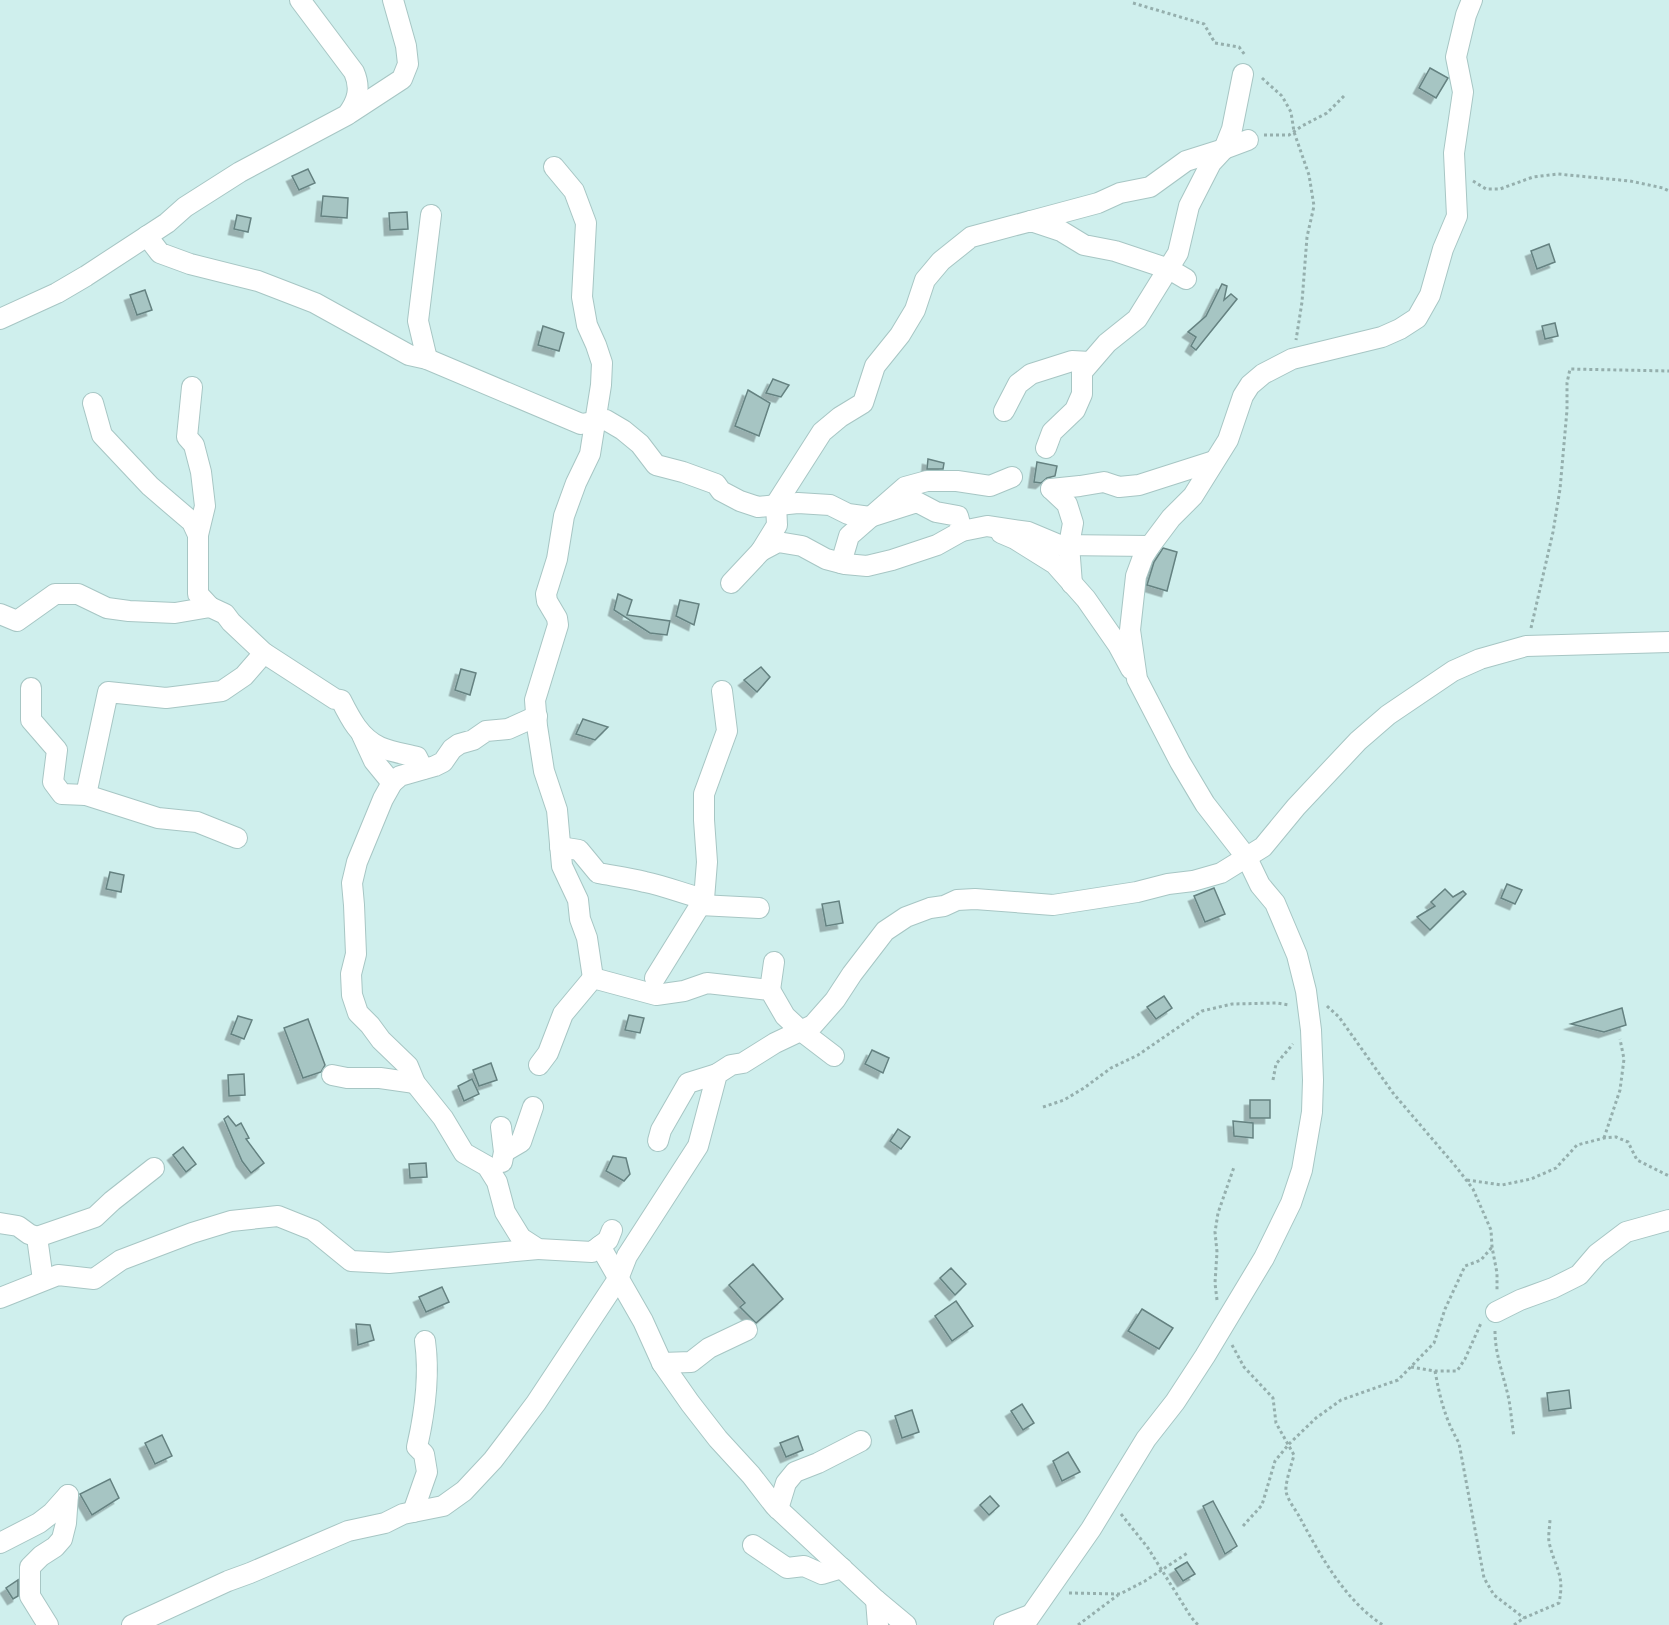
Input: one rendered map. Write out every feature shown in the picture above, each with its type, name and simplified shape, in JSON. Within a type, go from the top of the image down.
[{"type":"street","points":[[300,0],[354,72],[358,81],[357,96],[347,115]]},
{"type":"street","points":[[0,319],[57,293],[167,223],[185,207],[240,172],[347,115],[402,78],[408,64],[406,46],[393,0]]},
{"type":"street","points":[[1137,680],[1130,630],[1136,576],[1143,557],[1170,518],[1193,496],[1227,440],[1243,396],[1250,385],[1263,374],[1292,360],[1382,337],[1400,329],[1417,318],[1430,295],[1443,249],[1457,216],[1454,153],[1462,92],[1456,57],[1472,0]]},
{"type":"street","points":[[1046,448],[1052,432],[1075,410],[1082,394],[1082,372],[1107,343],[1137,319],[1177,274],[1178,253],[1189,206],[1211,163],[1224,149],[1232,129],[1244,74]]},
{"type":"street","points":[[731,583],[761,551],[777,525],[776,504],[822,432],[840,417],[863,404],[875,366],[900,335],[915,310],[925,280],[941,261],[971,237],[1098,203],[1120,193],[1150,187],[1186,162],[1248,140]]},
{"type":"street","points":[[539,1065],[548,1053],[563,1014],[593,978],[578,900],[562,866],[557,810],[544,771],[536,700],[558,625],[557,618],[546,601],[546,594],[557,559],[564,516],[590,454],[594,438],[602,363],[587,326],[582,297],[586,223],[574,191],[554,167]]},
{"type":"street","points":[[427,359],[418,321],[431,215]]},
{"type":"street","points":[[1031,221],[1061,231],[1084,245],[1115,251],[1177,274]]},
{"type":"street","points":[[147,236],[160,253],[190,264],[258,281],[315,303],[409,355],[427,359],[581,424],[606,420],[640,444],[656,465],[716,484],[720,491],[740,501],[758,507],[798,503],[830,505],[848,514],[870,517],[918,502],[936,512],[958,516],[962,531]]},
{"type":"street","points":[[1004,411],[1018,384],[1031,374],[1072,361],[1090,362]]},
{"type":"street","points":[[192,387],[187,436],[194,445],[199,463],[206,506],[198,535],[198,594],[210,607],[225,614],[264,653],[334,699],[341,700],[362,735],[374,761],[392,783]]},
{"type":"street","points":[[93,404],[102,435],[150,486],[192,522],[198,535]]},
{"type":"street","points":[[1072,584],[1069,545],[1072,523],[1067,504],[1051,489],[1104,482],[1119,487],[1139,485],[1214,462]]},
{"type":"street","points":[[841,563],[849,536],[905,487],[927,481],[957,481],[990,486],[1011,477]]},
{"type":"street","points":[[761,551],[778,542],[802,546],[826,559],[867,566],[937,545],[962,531],[987,526],[1028,532],[1059,545],[1150,546]]},
{"type":"street","points":[[987,526],[1055,564],[1086,599],[1118,645],[1205,804],[1247,858],[1260,885],[1275,903],[1297,955],[1306,991],[1317,1007],[1311,1030],[1312,1112],[1302,1170],[1291,1203],[1278,1231],[1264,1258],[1175,1402],[1146,1439],[1079,1545],[1032,1613],[1004,1625]]},
{"type":"street","points":[[0,614],[17,621],[55,594],[78,594],[107,608],[129,611],[175,612],[210,607]]},
{"type":"street","points":[[658,1141],[661,1130],[678,1100],[690,1099],[715,1082],[731,1065],[743,1063],[775,1043],[813,1025],[835,1000],[885,931],[906,917],[957,900],[975,899],[1053,905],[1137,892],[1221,873],[1263,847],[1296,807],[1358,741],[1388,715],[1454,671],[1480,659],[1526,646],[1669,642]]},
{"type":"street","points":[[86,795],[108,692],[166,698],[222,691],[244,676],[264,653]]},
{"type":"street","points":[[31,688],[31,720],[57,750],[53,782],[62,794],[86,795],[158,818],[197,822],[237,838]]},
{"type":"street","points":[[655,978],[702,902],[707,862],[704,794],[727,731],[722,691]]},
{"type":"street","points":[[537,716],[508,729],[486,731],[473,740],[459,744],[452,749],[443,762],[400,776],[392,783],[357,862],[352,883],[356,954],[351,974],[352,995],[358,1013],[408,1066],[415,1083],[443,1118],[464,1152],[487,1166],[497,1182],[505,1212],[521,1238],[538,1249]]},
{"type":"street","points":[[362,735],[380,747],[417,757],[423,769]]},
{"type":"street","points":[[560,847],[579,850],[598,873],[646,882],[671,889],[702,902],[759,908]]},
{"type":"street","points":[[774,962],[770,990],[785,1016],[834,1056]]},
{"type":"street","points":[[593,978],[656,994],[684,991],[707,982],[770,990]]},
{"type":"street","points":[[332,1075],[415,1083]]},
{"type":"street","points":[[132,1625],[228,1581],[348,1531],[385,1523],[403,1514],[443,1506],[464,1491],[493,1460],[536,1403],[618,1279],[627,1256],[698,1146],[715,1082]]},
{"type":"street","points":[[504,1152],[521,1142],[533,1107]]},
{"type":"street","points":[[497,1182],[504,1152],[501,1127]]},
{"type":"street","points":[[0,1223],[18,1226],[36,1238],[94,1217],[154,1168]]},
{"type":"street","points":[[0,1298],[58,1275],[94,1279],[121,1260],[231,1221],[278,1216],[313,1230],[351,1261],[389,1263],[538,1249],[592,1252],[608,1240],[612,1230]]},
{"type":"street","points":[[1495,1315],[1520,1300],[1580,1275],[1597,1254],[1626,1232],[1669,1220]]},
{"type":"street","points":[[36,1238],[43,1280]]},
{"type":"street","points":[[600,1246],[644,1321],[662,1363],[711,1430],[778,1509],[906,1625]]},
{"type":"street","points":[[662,1363],[691,1362],[709,1348],[747,1330]]},
{"type":"street","points":[[414,1512],[427,1472],[424,1454],[417,1447],[424,1418],[428,1361],[425,1341]]},
{"type":"street","points":[[778,1509],[786,1483],[795,1472],[861,1441]]},
{"type":"street","points":[[0,1543],[39,1523],[52,1513],[68,1495],[66,1523],[62,1539],[30,1567],[30,1596],[48,1625]]},
{"type":"street","points":[[753,1545],[787,1568],[804,1566],[822,1574],[842,1568]]},
{"type":"street","points":[[876,1600],[878,1625]]},
{"type":"path","points":[[1133,3],[1204,24],[1215,43],[1239,47],[1249,62],[1244,74],[1263,78],[1282,96],[1291,112],[1294,132],[1309,175],[1314,206],[1307,237],[1302,302],[1292,360]]},
{"type":"path","points":[[1248,140],[1265,135],[1289,135],[1327,113],[1346,94]]},
{"type":"path","points":[[1454,153],[1467,176],[1486,189],[1500,189],[1533,177],[1558,174],[1630,181],[1669,191]]},
{"type":"path","points":[[1526,646],[1553,532],[1560,489],[1567,383],[1570,369],[1669,371]]},
{"type":"path","points":[[1043,1107],[1064,1100],[1084,1088],[1111,1068],[1138,1055],[1202,1011],[1232,1004],[1277,1003],[1317,1007],[1339,1017],[1393,1093],[1473,1188],[1485,1214],[1491,1230],[1497,1273],[1495,1344],[1509,1398],[1514,1437]]},
{"type":"path","points":[[1274,1080],[1276,1064],[1296,1041],[1311,1030]]},
{"type":"path","points":[[1604,1138],[1620,1090],[1624,1059],[1620,1039]]},
{"type":"path","points":[[1466,1179],[1502,1185],[1532,1179],[1556,1168],[1577,1145],[1616,1137],[1628,1142],[1637,1160],[1669,1176]]},
{"type":"path","points":[[1234,1167],[1218,1213],[1215,1232],[1217,1252],[1215,1283],[1221,1329],[1244,1367],[1273,1398],[1276,1423],[1294,1455],[1286,1490],[1293,1506],[1348,1594],[1369,1616],[1383,1625]]},
{"type":"path","points":[[1243,1526],[1262,1505],[1275,1461],[1289,1444],[1316,1418],[1341,1400],[1398,1380],[1434,1342],[1445,1309],[1465,1266],[1481,1260],[1492,1247]]},
{"type":"path","points":[[1411,1367],[1435,1371],[1456,1371],[1465,1359],[1481,1323],[1495,1315]]},
{"type":"path","points":[[1435,1371],[1441,1403],[1449,1427],[1459,1443],[1484,1578],[1494,1595],[1524,1618]]},
{"type":"path","points":[[1110,1497],[1198,1625]]},
{"type":"path","points":[[1514,1625],[1524,1618],[1559,1603],[1562,1588],[1560,1572],[1549,1541],[1550,1518]]},
{"type":"path","points":[[1081,1624],[1120,1594],[1145,1581],[1189,1552]]},
{"type":"path","points":[[1032,1613],[1073,1592],[1120,1594]]},
{"type":"building","points":[[1430,68],[1448,78],[1436,98],[1419,88]]},
{"type":"building","points":[[308,169],[315,183],[299,190],[292,176]]},
{"type":"building","points":[[323,196],[348,198],[347,218],[321,216]]},
{"type":"building","points":[[407,212],[408,229],[390,230],[389,213]]},
{"type":"building","points":[[237,215],[251,218],[248,232],[234,229]]},
{"type":"building","points":[[1549,244],[1555,262],[1537,269],[1531,251]]},
{"type":"building","points":[[1222,284],[1227,286],[1224,300],[1231,294],[1237,299],[1196,350],[1191,346],[1196,337],[1188,332],[1206,316]]},
{"type":"building","points":[[145,290],[152,310],[137,315],[130,295]]},
{"type":"building","points":[[1555,323],[1558,336],[1545,339],[1542,326]]},
{"type":"building","points":[[543,326],[564,333],[559,351],[538,345]]},
{"type":"building","points":[[773,379],[789,385],[781,397],[766,393]]},
{"type":"building","points":[[748,390],[770,403],[759,436],[735,426]]},
{"type":"building","points":[[928,459],[944,463],[943,469],[927,469]]},
{"type":"building","points":[[1037,462],[1057,466],[1055,476],[1041,483],[1034,482]]},
{"type":"building","points":[[1163,548],[1177,552],[1167,591],[1147,585],[1154,562]]},
{"type":"building","points":[[618,594],[632,600],[627,615],[670,621],[667,635],[650,633],[614,610]]},
{"type":"building","points":[[680,600],[699,604],[694,625],[676,616]]},
{"type":"building","points":[[761,667],[770,677],[757,692],[744,680]]},
{"type":"building","points":[[461,669],[476,673],[470,695],[455,690]]},
{"type":"building","points":[[583,719],[608,727],[595,740],[576,734]]},
{"type":"building","points":[[110,872],[124,875],[121,892],[106,889]]},
{"type":"building","points":[[1507,884],[1522,890],[1515,904],[1501,898]]},
{"type":"building","points":[[1214,888],[1225,914],[1205,922],[1194,896]]},
{"type":"building","points":[[1445,889],[1453,897],[1463,891],[1466,894],[1430,930],[1417,917],[1435,906],[1431,902]]},
{"type":"building","points":[[839,901],[843,923],[826,926],[822,904]]},
{"type":"building","points":[[1164,996],[1172,1008],[1156,1019],[1147,1007]]},
{"type":"building","points":[[1622,1008],[1626,1025],[1604,1032],[1571,1024]]},
{"type":"building","points":[[629,1015],[644,1018],[640,1033],[625,1030]]},
{"type":"building","points":[[238,1016],[252,1020],[244,1039],[231,1034]]},
{"type":"building","points":[[308,1019],[325,1065],[321,1072],[303,1078],[284,1028]]},
{"type":"building","points":[[872,1050],[889,1058],[883,1073],[865,1064]]},
{"type":"building","points":[[491,1063],[497,1080],[479,1086],[473,1070]]},
{"type":"building","points":[[244,1074],[245,1095],[229,1096],[228,1075]]},
{"type":"building","points":[[472,1079],[479,1094],[464,1101],[458,1086]]},
{"type":"building","points":[[1250,1100],[1270,1100],[1270,1118],[1250,1118]]},
{"type":"building","points":[[228,1116],[236,1126],[241,1123],[249,1138],[246,1139],[264,1163],[251,1173],[242,1161],[224,1119]]},
{"type":"building","points":[[1233,1121],[1253,1123],[1253,1138],[1234,1136]]},
{"type":"building","points":[[898,1129],[910,1137],[901,1149],[890,1141]]},
{"type":"building","points":[[183,1147],[196,1164],[186,1172],[173,1155]]},
{"type":"building","points":[[613,1156],[626,1158],[630,1174],[624,1181],[606,1171]]},
{"type":"building","points":[[426,1163],[427,1177],[410,1178],[409,1164]]},
{"type":"building","points":[[753,1264],[783,1299],[756,1323],[740,1307],[745,1303],[729,1285]]},
{"type":"building","points":[[951,1268],[966,1284],[955,1295],[940,1278]]},
{"type":"building","points":[[442,1287],[449,1302],[426,1312],[419,1297]]},
{"type":"building","points":[[956,1301],[973,1326],[952,1341],[935,1316]]},
{"type":"building","points":[[1142,1309],[1173,1328],[1159,1349],[1128,1331]]},
{"type":"building","points":[[356,1324],[370,1325],[374,1340],[358,1345]]},
{"type":"building","points":[[1569,1390],[1571,1408],[1549,1411],[1547,1393]]},
{"type":"building","points":[[1022,1404],[1034,1423],[1023,1430],[1011,1411]]},
{"type":"building","points":[[912,1410],[919,1432],[902,1438],[895,1416]]},
{"type":"building","points":[[162,1435],[172,1456],[155,1464],[145,1443]]},
{"type":"building","points":[[798,1436],[803,1450],[786,1457],[780,1443]]},
{"type":"building","points":[[1068,1452],[1080,1472],[1062,1481],[1053,1461]]},
{"type":"building","points":[[110,1479],[119,1498],[92,1515],[80,1494]]},
{"type":"building","points":[[990,1496],[999,1506],[989,1515],[980,1505]]},
{"type":"building","points":[[1213,1501],[1237,1546],[1225,1554],[1203,1506]]},
{"type":"building","points":[[1187,1562],[1195,1574],[1183,1581],[1175,1569]]},
{"type":"building","points":[[18,1580],[18,1596],[13,1599],[6,1588]]}]
